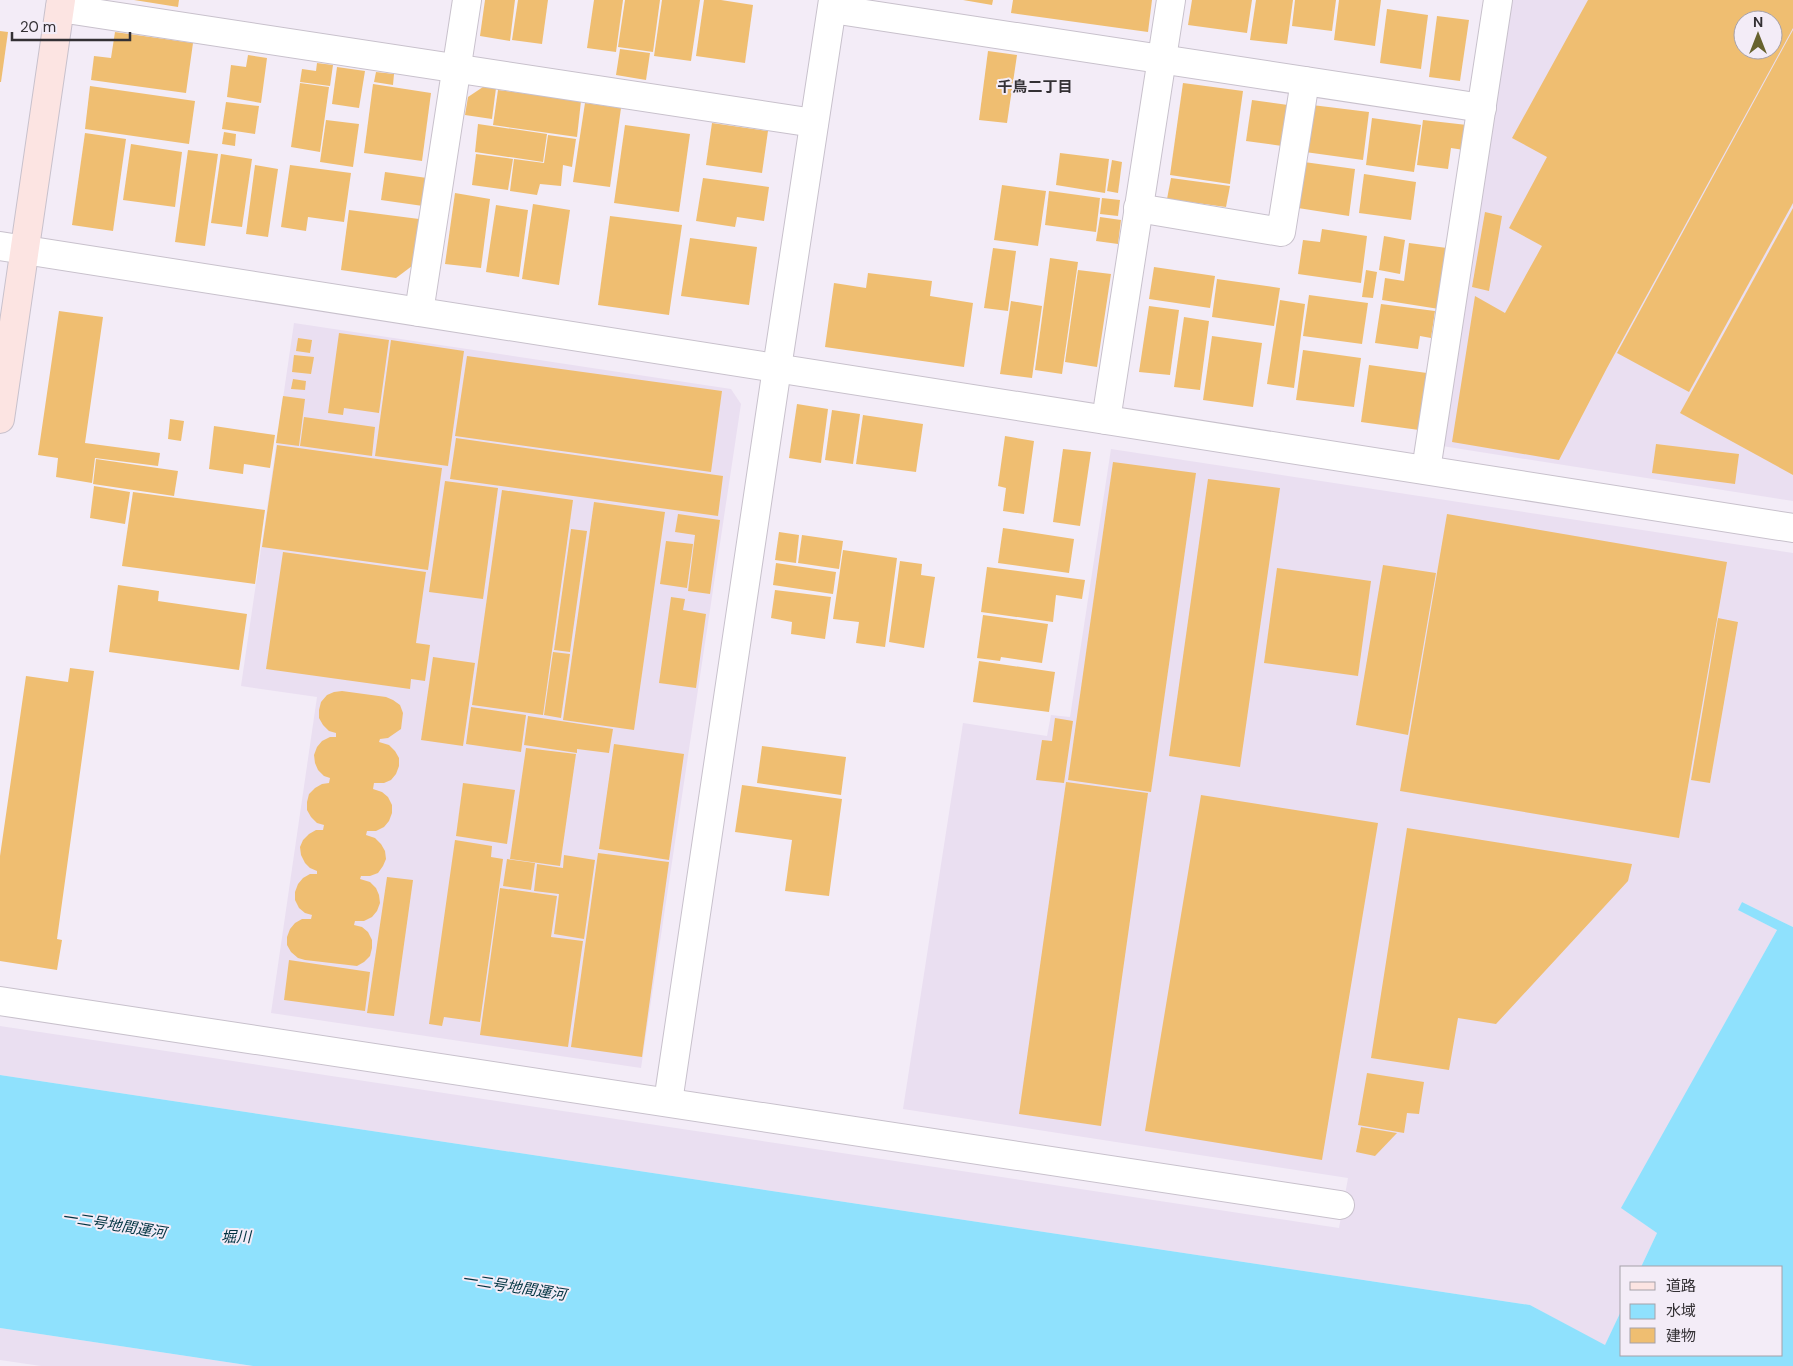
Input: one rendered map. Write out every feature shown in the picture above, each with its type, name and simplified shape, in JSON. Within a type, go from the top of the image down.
[{"type":"street","points":[[419,312],[467,0]]},
{"type":"street","points":[[1106,420],[1171,0]]},
{"type":"street","points":[[1426,470],[1498,0]]},
{"type":"street","points":[[0,419],[13,248],[60,4],[456,69],[814,123]]},
{"type":"street","points":[[668,1102],[833,4],[1162,59],[1482,108]]},
{"type":"street","points":[[1138,208],[1281,232],[1305,81]]},
{"type":"street","points":[[13,248],[1793,528]]},
{"type":"street","points":[[0,1001],[1340,1205]]},
{"type":"shaded area","points":[[1510,0],[1793,0],[1793,501],[1442,446]]},
{"type":"shaded area","points":[[294,323],[731,389],[741,404],[641,1068],[271,1013],[317,697],[241,686]]},
{"type":"shaded area","points":[[1111,449],[1793,553],[1793,927],[1742,902],[1739,910],[1777,930],[1622,1208],[1657,1233],[1641,1266],[1620,1266],[1620,1313],[1605,1346],[1530,1305],[0,1075],[0,1026],[1339,1228],[1348,1178],[903,1109],[963,723],[1047,736],[1051,715],[1070,717]]},
{"type":"shaded area","points":[[0,1328],[253,1366],[41,1366],[0,1360]]},
{"type":"water","name":"堀川","points":[[1742,902],[1793,927],[1793,1366],[253,1366],[0,1328],[0,1075],[1530,1305],[1605,1345],[1620,1313],[1620,1356],[1783,1356],[1783,1266],[1641,1266],[1657,1233],[1621,1208],[1777,930],[1738,910]]},
{"type":"building","points":[[134,0],[179,0],[178,7]]},
{"type":"building","points":[[485,0],[515,0],[510,41],[480,36]]},
{"type":"building","points":[[518,0],[548,0],[542,44],[512,40]]},
{"type":"building","points":[[594,0],[623,0],[616,52],[587,48]]},
{"type":"building","points":[[625,0],[660,0],[653,52],[618,47]]},
{"type":"building","points":[[662,0],[700,0],[691,61],[654,56]]},
{"type":"building","points":[[704,0],[721,0],[753,5],[745,63],[696,56]]},
{"type":"building","points":[[963,0],[993,0],[992,5]]},
{"type":"building","points":[[1013,0],[1152,0],[1148,32],[1011,13]]},
{"type":"building","points":[[1192,0],[1252,0],[1247,33],[1188,25]]},
{"type":"building","points":[[1256,0],[1293,0],[1287,44],[1250,40]]},
{"type":"building","points":[[1295,0],[1336,0],[1332,31],[1292,26]]},
{"type":"building","points":[[1339,0],[1381,0],[1375,46],[1334,40]]},
{"type":"building","points":[[1588,0],[1793,0],[1793,28],[1783,46],[1783,10],[1733,10],[1733,60],[1775,60],[1607,368],[1559,460],[1452,442],[1475,296],[1505,313],[1542,246],[1509,228],[1547,157],[1512,138]]},
{"type":"building","points":[[1387,9],[1428,15],[1421,69],[1380,63]]},
{"type":"building","points":[[1437,16],[1469,20],[1460,81],[1429,77]]},
{"type":"building","points":[[1793,30],[1793,203],[1689,392],[1617,353],[1777,60],[1783,60],[1783,48]]},
{"type":"building","points":[[0,31],[8,32],[1,82],[0,82]]},
{"type":"building","points":[[115,32],[193,43],[186,93],[91,80],[94,56],[111,58]]},
{"type":"building","points":[[620,49],[650,53],[646,80],[616,75]]},
{"type":"building","points":[[988,51],[1017,55],[1007,123],[979,120]]},
{"type":"building","points":[[248,55],[267,58],[261,103],[227,97],[231,65],[246,67]]},
{"type":"building","points":[[317,63],[333,65],[330,86],[300,82],[302,69],[316,71]]},
{"type":"building","points":[[337,67],[365,71],[359,108],[332,104]]},
{"type":"building","points":[[376,72],[394,74],[393,85],[374,82]]},
{"type":"building","points":[[300,83],[329,87],[320,152],[291,147]]},
{"type":"building","points":[[1183,83],[1243,91],[1230,184],[1170,175]]},
{"type":"building","points":[[373,84],[431,93],[422,161],[364,153]]},
{"type":"building","points":[[90,86],[195,101],[189,144],[85,129]]},
{"type":"building","points":[[483,87],[496,88],[492,119],[465,115],[468,97]]},
{"type":"building","points":[[498,90],[581,101],[577,137],[493,125]]},
{"type":"building","points":[[1252,100],[1288,105],[1282,146],[1246,141]]},
{"type":"building","points":[[226,102],[259,106],[255,134],[222,129]]},
{"type":"building","points":[[585,103],[621,108],[610,187],[573,182]]},
{"type":"building","points":[[1312,105],[1369,112],[1363,160],[1305,152]]},
{"type":"building","points":[[1372,118],[1421,125],[1414,172],[1366,165]]},
{"type":"building","points":[[326,120],[359,124],[353,167],[320,162]]},
{"type":"building","points":[[1423,120],[1467,125],[1464,150],[1451,148],[1448,169],[1417,165]]},
{"type":"building","points":[[712,123],[768,131],[762,173],[706,165]]},
{"type":"building","points":[[478,124],[547,134],[543,162],[475,152]]},
{"type":"building","points":[[625,125],[690,134],[679,212],[614,203]]},
{"type":"building","points":[[224,132],[236,134],[235,146],[222,144]]},
{"type":"building","points":[[85,133],[126,139],[113,231],[72,225]]},
{"type":"building","points":[[548,135],[576,139],[572,167],[563,165],[561,186],[540,184],[537,195],[510,191],[514,159],[544,163]]},
{"type":"building","points":[[131,144],[182,152],[175,207],[123,200]]},
{"type":"building","points":[[188,150],[218,154],[205,246],[175,242]]},
{"type":"building","points":[[1060,153],[1109,159],[1105,193],[1056,185]]},
{"type":"building","points":[[221,154],[252,159],[242,227],[211,223]]},
{"type":"building","points":[[476,154],[513,159],[508,190],[472,185]]},
{"type":"building","points":[[1112,160],[1122,162],[1118,193],[1107,191]]},
{"type":"building","points":[[1304,162],[1355,169],[1349,216],[1298,208]]},
{"type":"building","points":[[255,165],[278,169],[268,237],[246,234]]},
{"type":"building","points":[[290,165],[351,173],[344,222],[308,217],[306,231],[281,227]]},
{"type":"building","points":[[385,172],[427,178],[423,206],[381,200]]},
{"type":"building","points":[[1364,174],[1416,182],[1411,220],[1359,213]]},
{"type":"building","points":[[703,178],[769,187],[764,221],[737,217],[735,227],[696,221]]},
{"type":"building","points":[[1171,178],[1230,186],[1226,207],[1167,199]]},
{"type":"building","points":[[1002,185],[1046,191],[1038,246],[994,240]]},
{"type":"building","points":[[1049,191],[1100,198],[1096,232],[1045,225]]},
{"type":"building","points":[[455,193],[490,199],[481,268],[445,264]]},
{"type":"building","points":[[1102,198],[1120,200],[1118,216],[1100,214]]},
{"type":"building","points":[[533,204],[570,210],[559,285],[522,279]]},
{"type":"building","points":[[496,205],[528,210],[519,277],[486,272]]},
{"type":"building","points":[[1793,208],[1793,475],[1680,413]]},
{"type":"building","points":[[349,210],[419,219],[412,266],[396,278],[341,270]]},
{"type":"building","points":[[1485,212],[1502,216],[1489,291],[1472,287]]},
{"type":"building","points":[[610,216],[682,225],[669,315],[598,305]]},
{"type":"building","points":[[1100,217],[1121,220],[1118,244],[1096,241]]},
{"type":"building","points":[[1322,229],[1367,236],[1361,283],[1298,274],[1303,240],[1320,242]]},
{"type":"building","points":[[1384,236],[1405,240],[1400,274],[1379,270]]},
{"type":"building","points":[[690,238],[757,247],[749,305],[681,296]]},
{"type":"building","points":[[1409,243],[1447,248],[1439,309],[1382,300],[1385,278],[1404,281]]},
{"type":"building","points":[[993,248],[1016,251],[1008,311],[984,308]]},
{"type":"building","points":[[1050,258],[1078,262],[1062,374],[1035,370]]},
{"type":"building","points":[[1154,267],[1215,276],[1210,308],[1149,299]]},
{"type":"building","points":[[1078,270],[1111,274],[1097,367],[1065,362]]},
{"type":"building","points":[[1366,270],[1377,272],[1373,298],[1362,297]]},
{"type":"building","points":[[868,273],[932,281],[930,296],[973,303],[964,367],[825,347],[834,283],[866,288]]},
{"type":"building","points":[[1217,279],[1280,288],[1274,326],[1212,317]]},
{"type":"building","points":[[1309,295],[1368,303],[1362,344],[1303,336]]},
{"type":"building","points":[[1280,300],[1305,304],[1294,388],[1267,384]]},
{"type":"building","points":[[1011,301],[1042,306],[1032,378],[1000,374]]},
{"type":"building","points":[[1381,304],[1435,311],[1431,338],[1420,336],[1418,349],[1375,343]]},
{"type":"building","points":[[1149,306],[1179,310],[1170,375],[1139,372]]},
{"type":"building","points":[[59,311],[103,317],[85,443],[160,453],[158,466],[95,458],[92,483],[56,477],[58,458],[38,455]]},
{"type":"building","points":[[1184,317],[1209,321],[1200,390],[1174,387]]},
{"type":"building","points":[[339,333],[389,340],[379,413],[344,408],[343,415],[328,413]]},
{"type":"building","points":[[1212,336],[1262,343],[1253,407],[1203,400]]},
{"type":"building","points":[[298,338],[312,340],[310,353],[296,351]]},
{"type":"building","points":[[391,340],[464,351],[448,466],[375,456]]},
{"type":"building","points":[[1303,350],[1361,358],[1354,407],[1296,400]]},
{"type":"building","points":[[294,355],[314,357],[311,374],[292,372]]},
{"type":"building","points":[[467,356],[722,391],[711,472],[455,436]]},
{"type":"building","points":[[1369,365],[1427,373],[1419,430],[1361,422]]},
{"type":"building","points":[[293,379],[306,381],[305,390],[291,389]]},
{"type":"building","points":[[283,396],[305,399],[299,446],[276,443]]},
{"type":"building","points":[[797,404],[828,409],[821,463],[789,458]]},
{"type":"building","points":[[832,410],[860,414],[853,464],[825,460]]},
{"type":"building","points":[[863,415],[923,424],[916,472],[856,464]]},
{"type":"building","points":[[304,417],[375,427],[372,456],[300,446]]},
{"type":"building","points":[[170,419],[184,421],[181,441],[168,439]]},
{"type":"building","points":[[214,426],[275,435],[270,468],[244,464],[243,474],[209,469]]},
{"type":"building","points":[[1005,436],[1034,441],[1024,514],[1003,511],[1006,488],[998,486]]},
{"type":"building","points":[[456,438],[723,476],[718,516],[450,479]]},
{"type":"building","points":[[1656,444],[1739,454],[1735,484],[1652,473]]},
{"type":"building","points":[[277,445],[442,468],[428,570],[262,547]]},
{"type":"building","points":[[1063,449],[1091,452],[1080,526],[1053,522]]},
{"type":"building","points":[[96,459],[178,471],[174,496],[93,484]]},
{"type":"building","points":[[1113,462],[1196,473],[1151,792],[1068,780]]},
{"type":"building","points":[[1208,479],[1280,488],[1240,767],[1169,756]]},
{"type":"building","points":[[445,481],[498,488],[483,599],[429,592]]},
{"type":"building","points":[[94,486],[130,492],[125,524],[90,518]]},
{"type":"building","points":[[502,490],[573,500],[543,715],[472,705]]},
{"type":"building","points":[[133,492],[265,510],[255,584],[122,566]]},
{"type":"building","points":[[594,502],[665,512],[634,730],[563,720]]},
{"type":"building","points":[[678,514],[720,520],[710,594],[688,591],[695,535],[675,532]]},
{"type":"building","points":[[1447,514],[1727,562],[1679,838],[1400,791]]},
{"type":"building","points":[[1003,528],[1074,539],[1069,573],[998,563]]},
{"type":"building","points":[[571,529],[587,531],[570,652],[554,650]]},
{"type":"building","points":[[779,532],[799,535],[796,563],[775,560]]},
{"type":"building","points":[[802,535],[843,541],[839,569],[798,563]]},
{"type":"building","points":[[666,541],[693,544],[687,588],[660,584]]},
{"type":"building","points":[[843,550],[897,558],[885,647],[856,643],[859,622],[833,619]]},
{"type":"building","points":[[283,552],[426,572],[416,643],[430,645],[425,681],[411,679],[410,689],[266,669]]},
{"type":"building","points":[[900,561],[922,564],[921,575],[935,577],[924,648],[889,642]]},
{"type":"building","points":[[776,563],[836,572],[833,594],[773,585]]},
{"type":"building","points":[[1383,565],[1436,573],[1408,735],[1356,725]]},
{"type":"building","points":[[987,567],[1085,580],[1082,599],[1056,595],[1053,622],[981,612]]},
{"type":"building","points":[[1277,568],[1371,581],[1358,676],[1264,663]]},
{"type":"building","points":[[118,585],[159,591],[158,601],[247,614],[239,670],[109,652]]},
{"type":"building","points":[[775,590],[831,597],[825,639],[791,634],[792,622],[771,618]]},
{"type":"building","points":[[671,597],[685,599],[683,610],[706,614],[696,688],[659,683]]},
{"type":"building","points":[[983,615],[1048,624],[1042,663],[1001,657],[1000,661],[977,658]]},
{"type":"building","points":[[1718,618],[1738,622],[1710,783],[1691,780]]},
{"type":"building","points":[[553,652],[570,654],[561,718],[544,715]]},
{"type":"building","points":[[433,657],[475,663],[463,746],[421,740]]},
{"type":"building","points":[[979,661],[1055,672],[1049,712],[973,702]]},
{"type":"building","points":[[70,668],[94,671],[57,939],[62,940],[57,970],[0,961],[0,856],[26,676],[68,682]]},
{"type":"building","points":[[342,691],[386,697],[400,705],[403,713],[401,729],[388,738],[380,739],[379,742],[389,745],[395,751],[399,758],[399,766],[391,780],[384,783],[374,783],[373,789],[382,792],[388,797],[392,805],[392,813],[384,827],[376,831],[367,831],[366,835],[375,838],[381,844],[385,851],[386,859],[378,873],[370,876],[361,876],[360,879],[370,882],[376,888],[380,903],[372,917],[364,921],[355,921],[354,925],[362,927],[368,932],[372,940],[370,956],[357,966],[298,958],[287,945],[287,937],[295,923],[302,919],[311,919],[312,915],[305,913],[299,908],[295,900],[295,892],[303,878],[310,874],[317,874],[317,871],[305,863],[300,847],[303,840],[309,834],[316,830],[323,830],[324,825],[317,823],[307,810],[307,802],[309,794],[322,784],[329,783],[330,778],[324,776],[318,770],[315,763],[314,755],[317,747],[322,741],[330,737],[336,737],[336,733],[329,731],[323,725],[319,718],[319,710],[321,702],[327,695]]},
{"type":"building","points":[[471,707],[526,715],[521,752],[466,744]]},
{"type":"building","points":[[528,716],[613,729],[609,753],[577,749],[577,753],[524,745]]},
{"type":"building","points":[[1055,718],[1073,721],[1064,783],[1036,780],[1042,740],[1052,741]]},
{"type":"building","points":[[614,744],[684,754],[669,860],[599,849]]},
{"type":"building","points":[[762,746],[846,757],[841,795],[757,783]]},
{"type":"building","points":[[526,748],[576,754],[560,866],[510,859]]},
{"type":"building","points":[[1066,782],[1148,793],[1101,1126],[1019,1114]]},
{"type":"building","points":[[463,783],[515,790],[507,844],[456,836]]},
{"type":"building","points":[[742,785],[842,799],[829,896],[785,891],[792,840],[735,832]]},
{"type":"building","points":[[1201,795],[1378,823],[1322,1160],[1145,1131]]},
{"type":"building","points":[[1407,828],[1632,864],[1628,881],[1496,1024],[1458,1018],[1449,1070],[1371,1058]]},
{"type":"building","points":[[455,840],[492,846],[491,857],[503,859],[480,1022],[444,1017],[442,1026],[429,1024]]},
{"type":"building","points":[[598,853],[669,862],[642,1057],[571,1047]]},
{"type":"building","points":[[564,855],[595,860],[584,939],[554,934],[559,894],[534,891],[537,864],[563,868]]},
{"type":"building","points":[[507,859],[535,863],[531,890],[503,886]]},
{"type":"building","points":[[387,877],[413,880],[394,1016],[367,1013]]},
{"type":"building","points":[[500,888],[557,896],[551,937],[583,941],[568,1047],[480,1035]]},
{"type":"building","points":[[289,960],[370,972],[365,1011],[284,1000]]},
{"type":"building","points":[[1367,1073],[1424,1082],[1419,1114],[1407,1113],[1404,1133],[1358,1125]]},
{"type":"building","points":[[1361,1127],[1397,1133],[1375,1156],[1356,1152]]},
{"type":"district","name":"千鳥二丁目","points":[[1035,87]]},
{"type":"water label","name":"一二号地間運河","points":[[114,1225]]},
{"type":"water label","name":"一二号地間運河","points":[[514,1287]]}]
